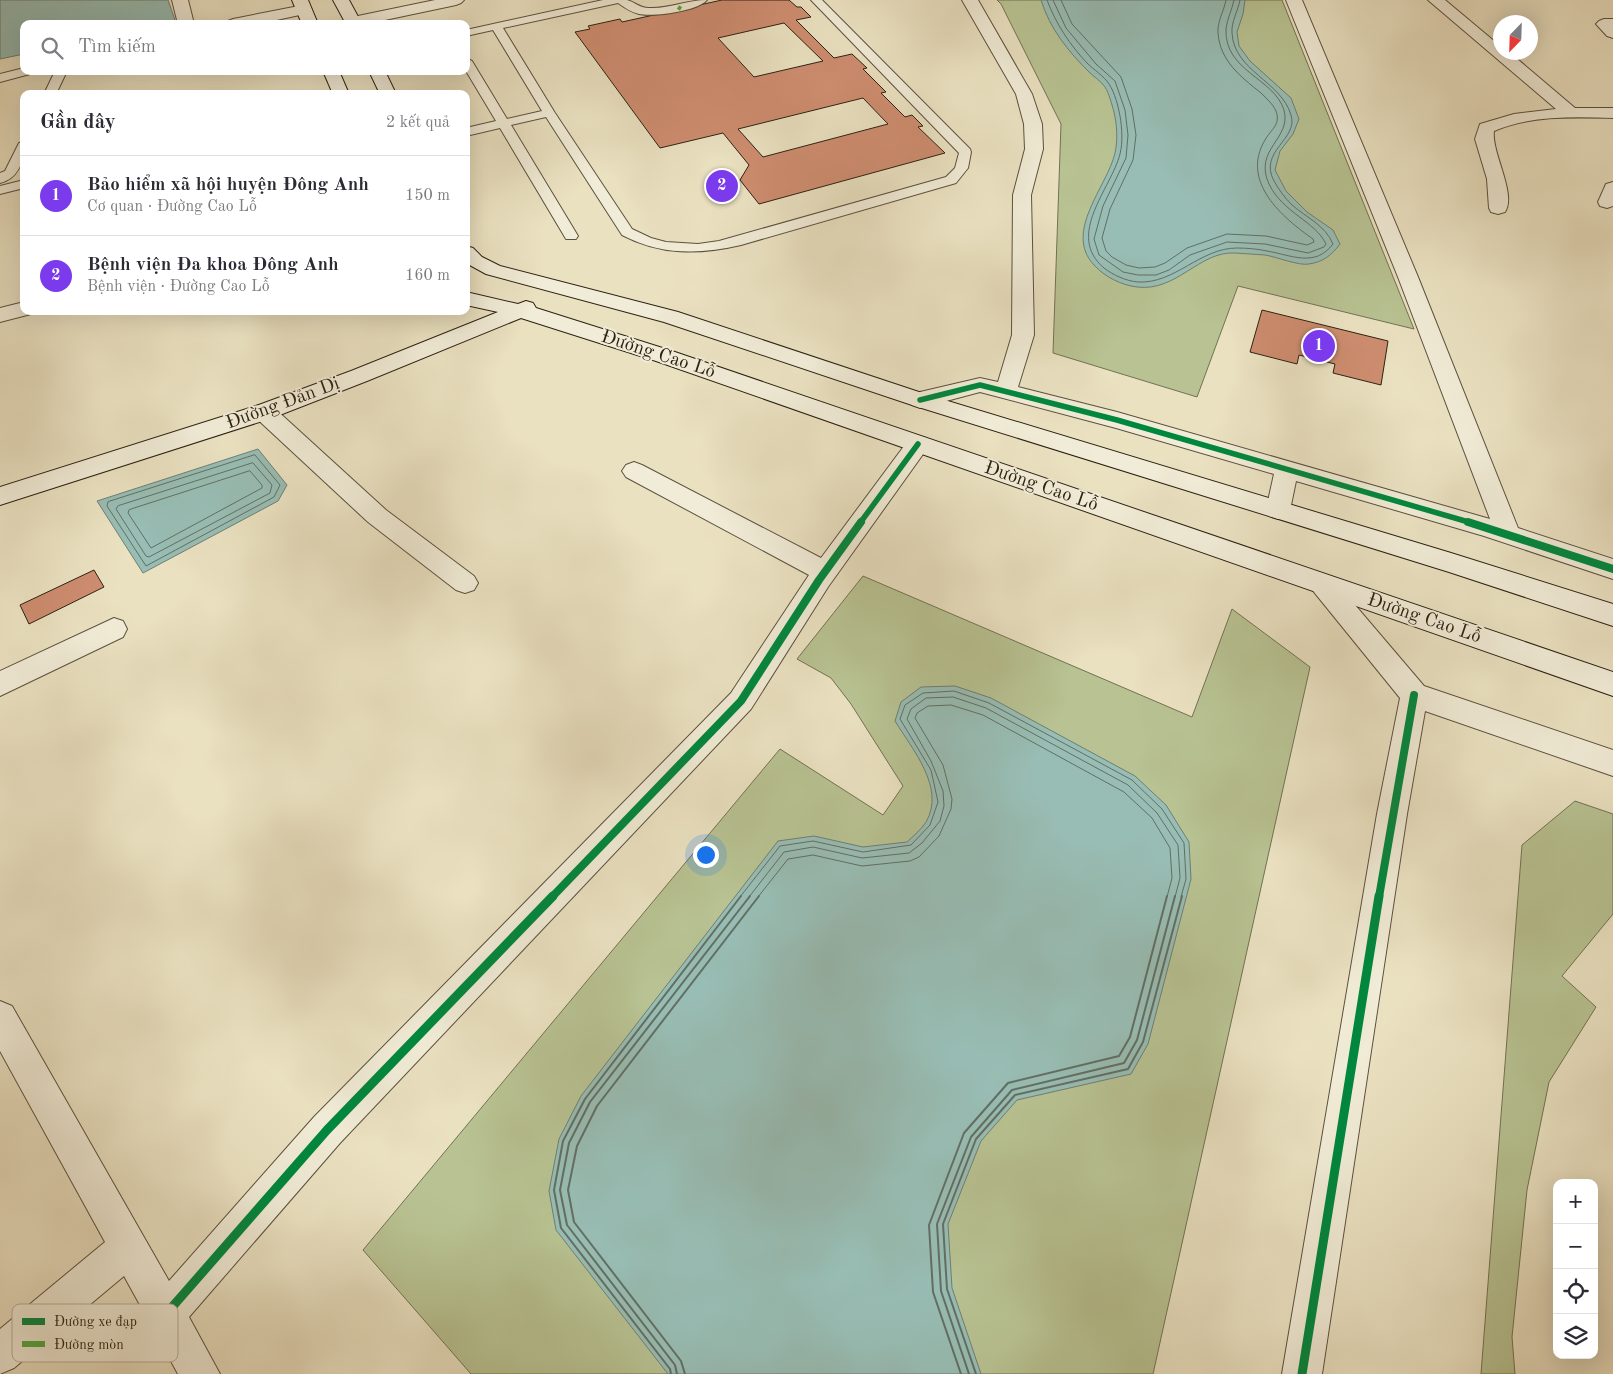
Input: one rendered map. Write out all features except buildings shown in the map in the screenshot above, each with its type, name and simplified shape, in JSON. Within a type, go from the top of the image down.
[{"type":"street","points":[[180,0],[185,20]]},
{"type":"street","points":[[367,20],[456,0]]},
{"type":"street","points":[[970,0],[1024,94],[1033,124],[1034,149],[1022,195],[1023,336],[1006,392]]},
{"type":"street","points":[[1294,0],[1408,277],[1508,534]]},
{"type":"street","points":[[1436,0],[1570,112]]},
{"type":"street","points":[[345,1],[353,20]]},
{"type":"street","points":[[255,20],[305,11]]},
{"type":"street","points":[[1613,24],[1604,24],[1613,33]]},
{"type":"street","points":[[333,75],[339,90]]},
{"type":"street","points":[[379,75],[386,90]]},
{"type":"street","points":[[1498,208],[1496,179],[1484,140],[1486,128],[1499,121],[1570,112],[1613,113]]},
{"type":"street","name":"Đường Cao Lỗ","points":[[470,256],[475,261],[493,270],[672,318],[920,400],[1613,615]]},
{"type":"street","name":"Đường Đản Dị","points":[[0,496],[264,412],[522,311],[555,286]]},
{"type":"street","name":"Đường Cao Lỗ","points":[[470,299],[522,311],[664,356],[1613,684]]},
{"type":"street","points":[[0,315],[20,310]]},
{"type":"street","points":[[920,400],[980,385],[1116,420],[1508,534],[1613,569]]},
{"type":"street","points":[[264,412],[377,516],[465,583]]},
{"type":"street","points":[[175,1304],[327,1130],[742,702],[825,572],[918,444]]},
{"type":"street","points":[[1278,510],[1287,470]]},
{"type":"street","points":[[634,471],[825,572]]},
{"type":"street","points":[[1323,585],[1414,695],[1613,763]]},
{"type":"street","points":[[0,684],[114,629]]},
{"type":"street","points":[[1302,1374],[1391,823],[1414,695]]},
{"type":"street","points":[[0,1018],[160,1304]]},
{"type":"street","points":[[60,1304],[129,1247]]},
{"type":"street","points":[[178,1335],[200,1374]]},
{"type":"street","points":[[0,1354],[12,1344]]},
{"type":"lane","points":[[470,32],[619,0],[635,9],[649,12],[665,10],[702,0]]},
{"type":"lane","points":[[497,27],[549,113],[627,232],[638,239],[655,244],[709,247],[781,229],[951,180],[966,161],[965,152],[816,0]]},
{"type":"lane","points":[[470,67],[571,236]]},
{"type":"lane","points":[[0,78],[20,73]]},
{"type":"lane","points":[[52,90],[59,75]]},
{"type":"lane","points":[[470,131],[549,113]]},
{"type":"lane","points":[[0,179],[10,173],[20,154]]},
{"type":"lane","points":[[0,190],[20,185]]},
{"type":"green space","points":[[997,0],[1282,0],[1414,329],[1238,286],[1197,397],[1053,353],[1061,124],[1001,4]]},
{"type":"green space","points":[[863,576],[1192,717],[1232,609],[1310,667],[1153,1374],[471,1374],[363,1250],[780,749],[883,815],[903,786],[851,704],[831,678],[797,659]]},
{"type":"green space","points":[[1575,801],[1613,814],[1613,914],[1562,976],[1596,1007],[1549,1082],[1527,1190],[1512,1337],[1515,1374],[1481,1374],[1522,845]]},
{"type":"water","points":[[0,0],[168,0],[175,20],[20,20],[20,55],[0,59]]},
{"type":"water","points":[[1041,0],[1245,0],[1237,32],[1239,46],[1250,61],[1291,98],[1299,119],[1293,134],[1280,151],[1275,170],[1286,191],[1307,212],[1333,230],[1340,244],[1337,248],[1323,260],[1305,264],[1265,255],[1222,254],[1210,258],[1164,284],[1151,287],[1137,287],[1125,284],[1108,277],[1098,269],[1086,252],[1083,238],[1090,209],[1111,166],[1115,153],[1117,132],[1114,112],[1105,87],[1081,64],[1060,39],[1049,21]]},
{"type":"water","points":[[258,449],[287,485],[278,501],[143,573],[97,501]]},
{"type":"water","points":[[955,686],[991,698],[1135,776],[1166,805],[1189,842],[1191,879],[1148,1044],[1131,1074],[1017,1100],[981,1141],[948,1224],[952,1288],[981,1374],[668,1374],[556,1230],[549,1191],[559,1139],[581,1096],[778,841],[814,836],[863,847],[907,842],[922,828],[931,809],[932,796],[929,782],[918,756],[895,721],[901,702],[921,687]]},
{"type":"cycle path","points":[[920,400],[980,385],[1117,420],[1488,528],[1613,569]]},
{"type":"cycle path","points":[[175,1304],[327,1130],[741,701],[819,580],[918,444]]},
{"type":"cycle path","points":[[1302,1374],[1392,814],[1414,695]]},
{"type":"place","name":"Bệnh viện Đa khoa Đông Anh","points":[[722,186]]},
{"type":"place","name":"Bảo hiểm xã hội huyện Đông Anh","points":[[1319,346]]}]
